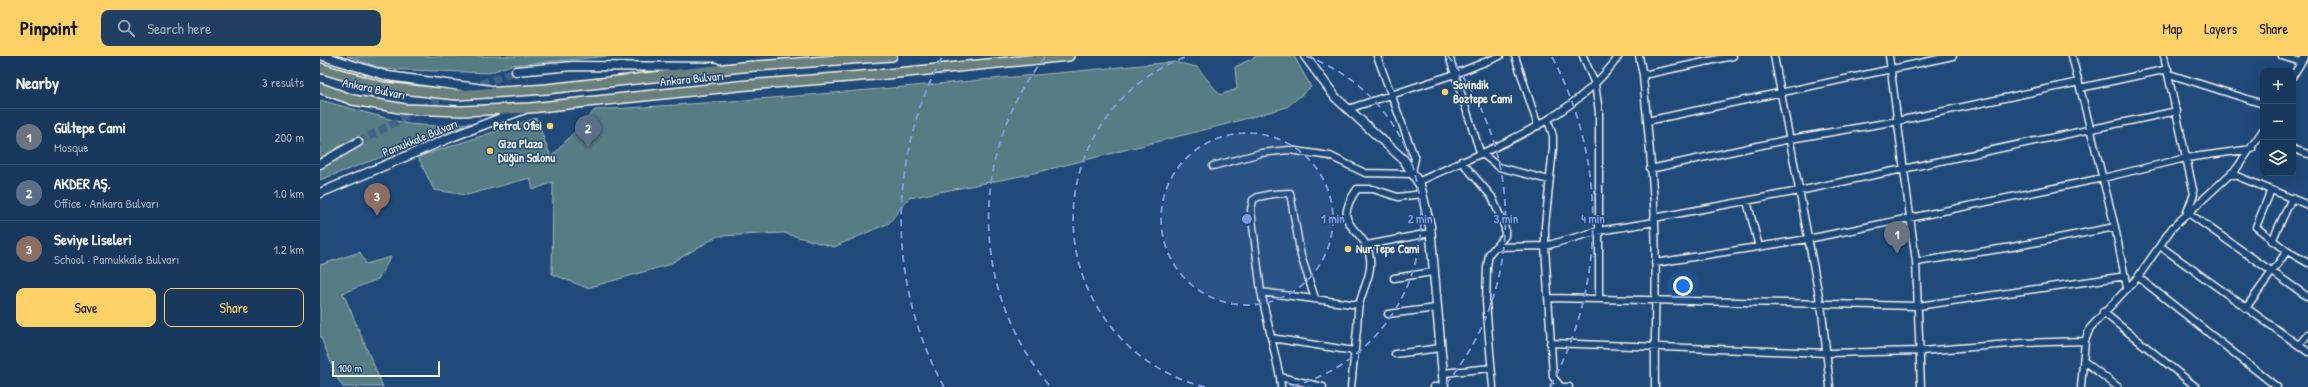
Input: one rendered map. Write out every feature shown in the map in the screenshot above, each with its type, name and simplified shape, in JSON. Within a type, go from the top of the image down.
[{"type":"main road","points":[[323,56],[388,76],[505,92]]},
{"type":"main road","name":"Ankara Bulvarı","points":[[320,68],[390,88],[457,95],[505,92],[742,67],[892,56]]},
{"type":"main road","name":"Ankara Bulvarı","points":[[320,88],[353,100],[405,109],[461,111],[530,108],[748,85],[887,74],[1069,56]]},
{"type":"main road","points":[[1305,56],[1336,98],[1404,160],[1414,176],[1422,194],[1430,233],[1444,386]]},
{"type":"main road","points":[[516,71],[573,66],[742,67]]},
{"type":"main road","name":"Pamukkale Bulvarı","points":[[320,193],[454,136],[530,108]]},
{"type":"main road","points":[[320,164],[358,142]]},
{"type":"street","points":[[1376,56],[1414,159],[1414,176]]},
{"type":"street","points":[[1449,56],[1480,152],[1499,167],[1549,180]]},
{"type":"street","points":[[1348,109],[1389,94],[1455,74],[1500,56]]},
{"type":"street","points":[[1515,56],[1538,126]]},
{"type":"street","points":[[1583,56],[1595,84],[1600,137],[1598,231],[1599,298]]},
{"type":"street","points":[[1213,166],[1261,153],[1289,150],[1330,156],[1365,173],[1414,176],[1461,161],[1538,126],[1595,84],[1619,56]]},
{"type":"street","points":[[1639,56],[1643,75],[1654,220],[1657,299],[1654,347],[1655,387]]},
{"type":"street","points":[[1643,75],[1733,56]]},
{"type":"street","points":[[1774,56],[1820,305],[1830,387]]},
{"type":"street","points":[[1889,56],[1916,262],[1921,351],[1921,387]]},
{"type":"street","points":[[1646,122],[1953,56]]},
{"type":"street","points":[[2072,56],[2115,227],[2126,276],[2127,288]]},
{"type":"street","points":[[2164,56],[2177,110],[2194,194],[2187,212]]},
{"type":"street","points":[[2282,56],[2301,62]]},
{"type":"street","points":[[2296,71],[2305,56]]},
{"type":"street","points":[[1650,169],[1790,139],[1898,121],[2080,85],[2168,71],[2260,103]]},
{"type":"street","points":[[1495,247],[1545,246],[1598,231],[1799,192],[2177,110]]},
{"type":"street","points":[[1548,120],[1553,142],[1545,226],[1545,246],[1553,377],[1561,387]]},
{"type":"street","points":[[2082,387],[2085,362],[2085,341],[2090,328],[2103,312],[2138,277],[2172,228],[2187,212],[2232,174],[2260,138]]},
{"type":"street","points":[[1655,263],[1808,240],[2103,178],[2186,158],[2252,149]]},
{"type":"street","points":[[2296,150],[2308,154]]},
{"type":"street","points":[[1461,161],[1480,181],[1492,197],[1501,214],[1505,228],[1505,236],[1489,254],[1487,267],[1486,302],[1493,387]]},
{"type":"street","points":[[2232,174],[2308,205]]},
{"type":"street","points":[[1351,387],[1359,305],[1370,275],[1370,258],[1367,245],[1347,222],[1345,214],[1349,200],[1356,189],[1364,188],[1398,197],[1422,194]]},
{"type":"street","points":[[2272,190],[2256,227],[2272,241],[2308,263]]},
{"type":"street","points":[[1281,387],[1261,292],[1253,236],[1252,200],[1272,194],[1290,193],[1301,256],[1315,298]]},
{"type":"street","points":[[2272,241],[2292,198]]},
{"type":"street","points":[[1747,201],[1759,247]]},
{"type":"street","points":[[2187,212],[2308,297]]},
{"type":"street","points":[[1916,262],[2012,247],[2115,227]]},
{"type":"street","points":[[1367,245],[1430,233]]},
{"type":"street","points":[[2160,246],[2308,352]]},
{"type":"street","points":[[2246,308],[2274,272],[2287,251]]},
{"type":"street","points":[[1394,278],[1433,272]]},
{"type":"street","points":[[1549,298],[1657,299],[1820,305],[1918,306],[2126,276]]},
{"type":"street","points":[[2138,277],[2278,387]]},
{"type":"street","points":[[1261,292],[1359,305]]},
{"type":"street","points":[[1388,314],[1436,308]]},
{"type":"street","points":[[2103,312],[2196,387]]},
{"type":"street","points":[[2299,345],[2308,334]]},
{"type":"street","points":[[1271,338],[1354,351]]},
{"type":"street","points":[[1550,343],[1827,353],[1921,351],[2023,343],[2085,341]]},
{"type":"street","points":[[1395,354],[1440,348]]},
{"type":"street","points":[[2085,362],[2118,387]]},
{"type":"street","points":[[1443,373],[1491,368]]},
{"type":"street","points":[[1280,377],[1323,387]]},
{"type":"street","points":[[1434,387],[1444,386]]},
{"type":"street","points":[[1554,387],[1569,387]]},
{"type":"green space","points":[[347,56],[612,56],[511,65],[489,73],[384,69]]},
{"type":"green space","points":[[1257,56],[1294,56],[1311,87],[1287,107],[1227,124],[1026,175],[909,198],[889,223],[834,247],[784,233],[718,236],[668,265],[587,288],[552,274],[553,182],[533,190],[530,178],[467,195],[434,190],[418,157],[536,118],[551,157],[595,110],[813,95],[1174,62],[1197,67],[1220,95],[1237,89],[1235,67]]},
{"type":"green space","points":[[320,100],[408,124],[436,126],[472,123],[320,180]]},
{"type":"green space","points":[[360,252],[366,264],[391,257],[378,279],[343,293],[383,387],[343,387],[337,378],[320,335],[320,265]]},
{"type":"tunnel","points":[[470,88],[516,71]]},
{"type":"tunnel","points":[[358,142],[435,101],[453,94]]},
{"type":"place","name":"Sevindik Boztepe Cami","points":[[1445,92]]},
{"type":"place","name":"Petrol Ofisi","points":[[550,126]]},
{"type":"place","name":"AKDER AŞ.","points":[[588,148]]},
{"type":"place","name":"Giza Plaza Düğün Salonu","points":[[490,151]]},
{"type":"place","name":"Seviye Liseleri","points":[[377,216]]},
{"type":"place","name":"Nur Tepe Cami","points":[[1348,249]]},
{"type":"place","name":"Gültepe Cami","points":[[1897,254]]}]
